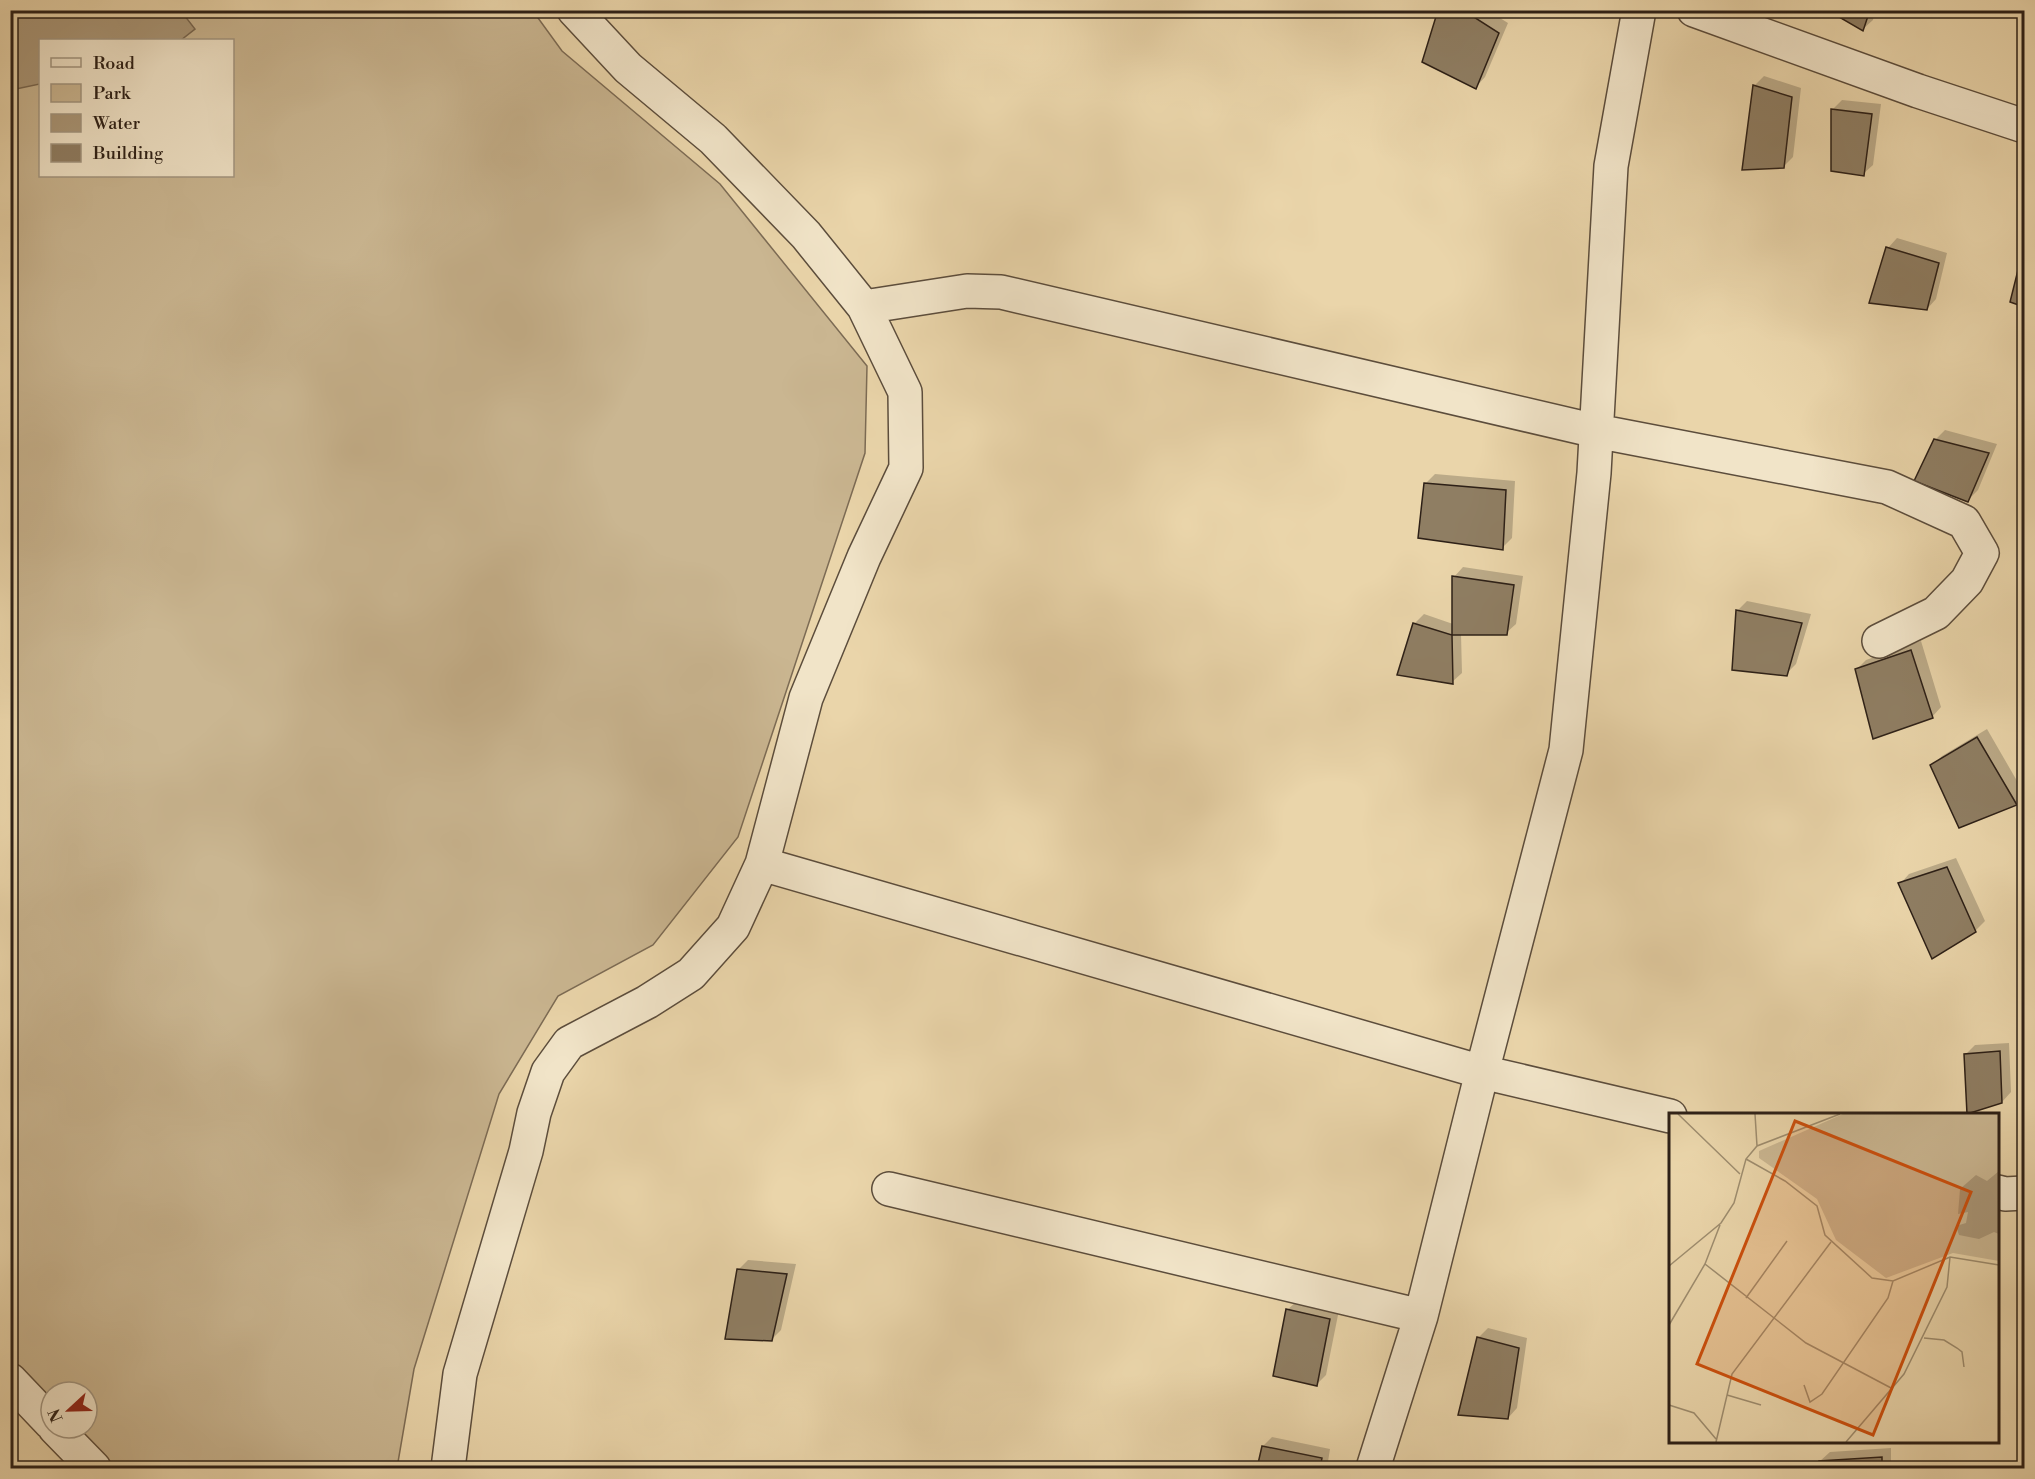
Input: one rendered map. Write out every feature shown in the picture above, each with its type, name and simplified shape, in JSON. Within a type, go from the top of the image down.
[{"type":"street","points":[[448,1468],[460,1374],[526,1151],[534,1113],[548,1072],[568,1043],[647,1002],[691,974],[733,927],[762,864],[806,698],[864,557],[906,468],[905,392],[864,307],[806,235],[713,139],[628,68],[574,10]]},
{"type":"street","points":[[1373,1468],[1421,1316],[1566,750],[1593,484],[1611,166],[1640,10]]},
{"type":"street","points":[[1694,10],[1918,92],[2025,126]]},
{"type":"street","points":[[864,307],[967,291],[1001,292],[1596,431],[1887,487],[1964,522],[1982,553],[1967,581],[1936,613],[1879,640]]},
{"type":"street","points":[[762,864],[1482,1072],[1669,1116]]},
{"type":"street","points":[[889,1189],[1421,1316]]},
{"type":"street","points":[[1999,1192],[2025,1193]]},
{"type":"street","points":[[10,1380],[39,1410]]},
{"type":"street","points":[[67,1440],[94,1468]]},
{"type":"green space","points":[[10,11],[533,11],[562,51],[720,184],[867,366],[865,453],[738,837],[653,945],[558,996],[499,1094],[414,1369],[397,1468],[115,1468],[86,1440],[99,1440],[99,1380],[39,1380],[39,1392],[11,1364]]},
{"type":"water","points":[[11,10],[181,11],[195,29],[182,39],[39,39],[39,84],[11,90]]},
{"type":"building","points":[[1438,10],[1463,10],[1499,33],[1476,89],[1422,62]]},
{"type":"building","points":[[1827,10],[1870,10],[1863,31]]},
{"type":"building","points":[[1753,85],[1792,97],[1784,168],[1742,170]]},
{"type":"building","points":[[1831,109],[1872,114],[1864,176],[1831,171]]},
{"type":"building","points":[[1886,247],[1939,263],[1927,310],[1869,303]]},
{"type":"building","points":[[2024,251],[2024,307],[2010,302]]},
{"type":"building","points":[[1934,439],[1989,453],[1968,502],[1914,481]]},
{"type":"building","points":[[1424,483],[1506,490],[1503,550],[1418,538]]},
{"type":"building","points":[[1452,576],[1514,585],[1507,635],[1452,635]]},
{"type":"building","points":[[1736,610],[1802,623],[1787,676],[1732,670]]},
{"type":"building","points":[[1413,623],[1452,635],[1453,684],[1397,675]]},
{"type":"building","points":[[1911,650],[1933,718],[1873,739],[1855,669]]},
{"type":"building","points":[[1977,737],[2017,805],[1959,828],[1930,765]]},
{"type":"building","points":[[1947,867],[1976,932],[1932,959],[1898,883]]},
{"type":"building","points":[[2000,1051],[2002,1103],[1967,1113],[1964,1054]]},
{"type":"building","points":[[737,1269],[787,1274],[772,1341],[725,1339]]},
{"type":"building","points":[[1286,1309],[1330,1319],[1317,1386],[1273,1376]]},
{"type":"building","points":[[1477,1337],[1519,1348],[1508,1419],[1458,1415]]},
{"type":"building","points":[[2024,1418],[2024,1453],[2021,1453]]},
{"type":"building","points":[[1262,1446],[1322,1458],[1320,1468],[1257,1468]]},
{"type":"building","points":[[1882,1457],[1882,1468],[1819,1468],[1819,1461]]}]
